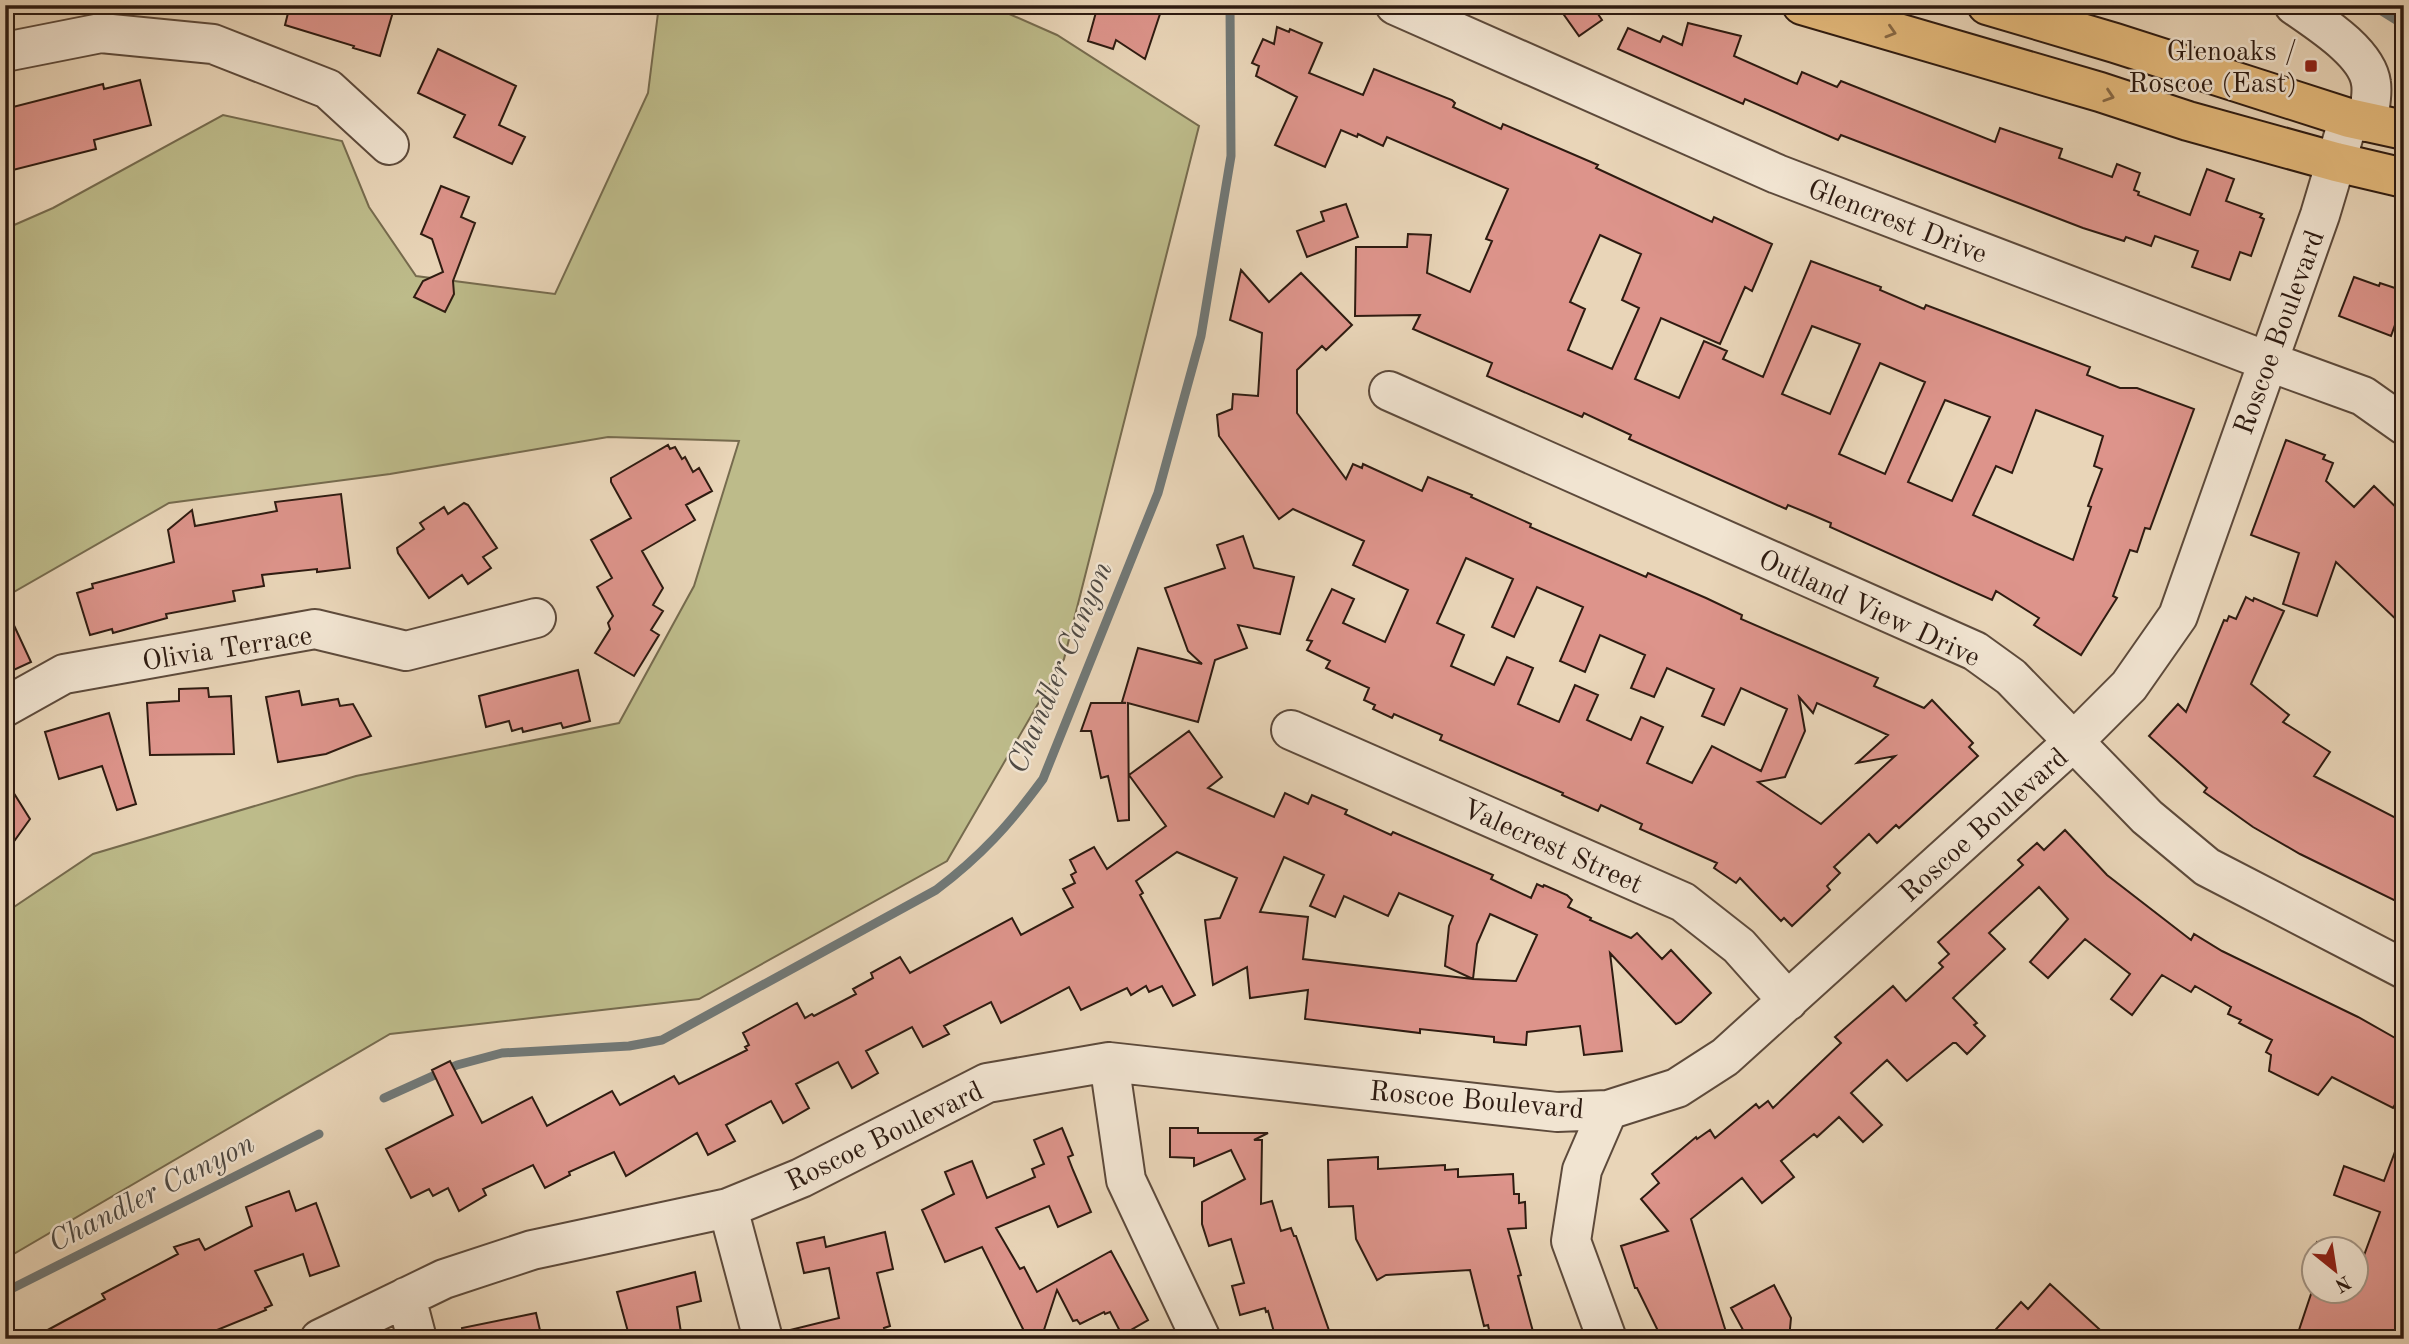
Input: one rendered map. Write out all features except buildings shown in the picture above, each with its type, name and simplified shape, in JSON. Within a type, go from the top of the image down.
[{"type":"main road","points":[[1802,5],[2100,92],[2188,121],[2404,178]]},
{"type":"main road","points":[[1987,5],[2373,123]]},
{"type":"street","name":"Glencrest Drive","points":[[1395,5],[1777,174],[2363,396],[2404,425]]},
{"type":"street","name":"Roscoe Boulevard","points":[[320,1339],[444,1279],[532,1250],[728,1208],[801,1178],[987,1083],[1109,1062],[1557,1112],[1608,1110],[1677,1088],[1725,1057],[2073,742],[2129,686],[2178,616],[2320,215],[2336,162],[2373,123],[2372,84],[2367,70],[2334,33],[2294,5]]},
{"type":"street","points":[[5,52],[101,33],[213,44],[328,89],[389,145]]},
{"type":"street","name":"Outland View Drive","points":[[1389,391],[1975,651],[2011,677],[2147,817],[2207,867],[2404,969]]},
{"type":"street","name":"Olivia Terrace","points":[[5,707],[64,674],[315,629],[406,651],[536,618]]},
{"type":"street","name":"Valecrest Street","points":[[1291,730],[1683,902],[1739,946],[1788,1001]]},
{"type":"street","points":[[1109,1062],[1126,1180],[1201,1339]]},
{"type":"street","points":[[1607,1339],[1571,1241],[1582,1170],[1608,1110]]},
{"type":"street","points":[[728,1208],[763,1339]]},
{"type":"street","points":[[406,1297],[417,1339]]},
{"type":"shaded area","points":[[659,5],[989,5],[1057,35],[1199,126],[1064,659],[947,861],[699,999],[390,1034],[5,1259],[5,913],[93,854],[356,776],[619,723],[694,586],[739,441],[608,437],[390,474],[169,503],[5,597],[5,229],[53,208],[223,115],[342,141],[369,207],[416,276],[555,294],[648,93]]},
{"type":"waterway","name":"Chandler Canyon","points":[[384,1098],[457,1065],[502,1053],[629,1046],[662,1040],[936,890],[981,852],[1031,795],[1043,779],[1158,493],[1201,336],[1231,156],[1230,5]]},
{"type":"waterway","points":[[2372,5],[2404,25]]},
{"type":"waterway","name":"Chandler Canyon","points":[[5,1292],[319,1134]]},
{"type":"place","name":"Glenoaks / Roscoe (East)","points":[[2311,66]]}]
